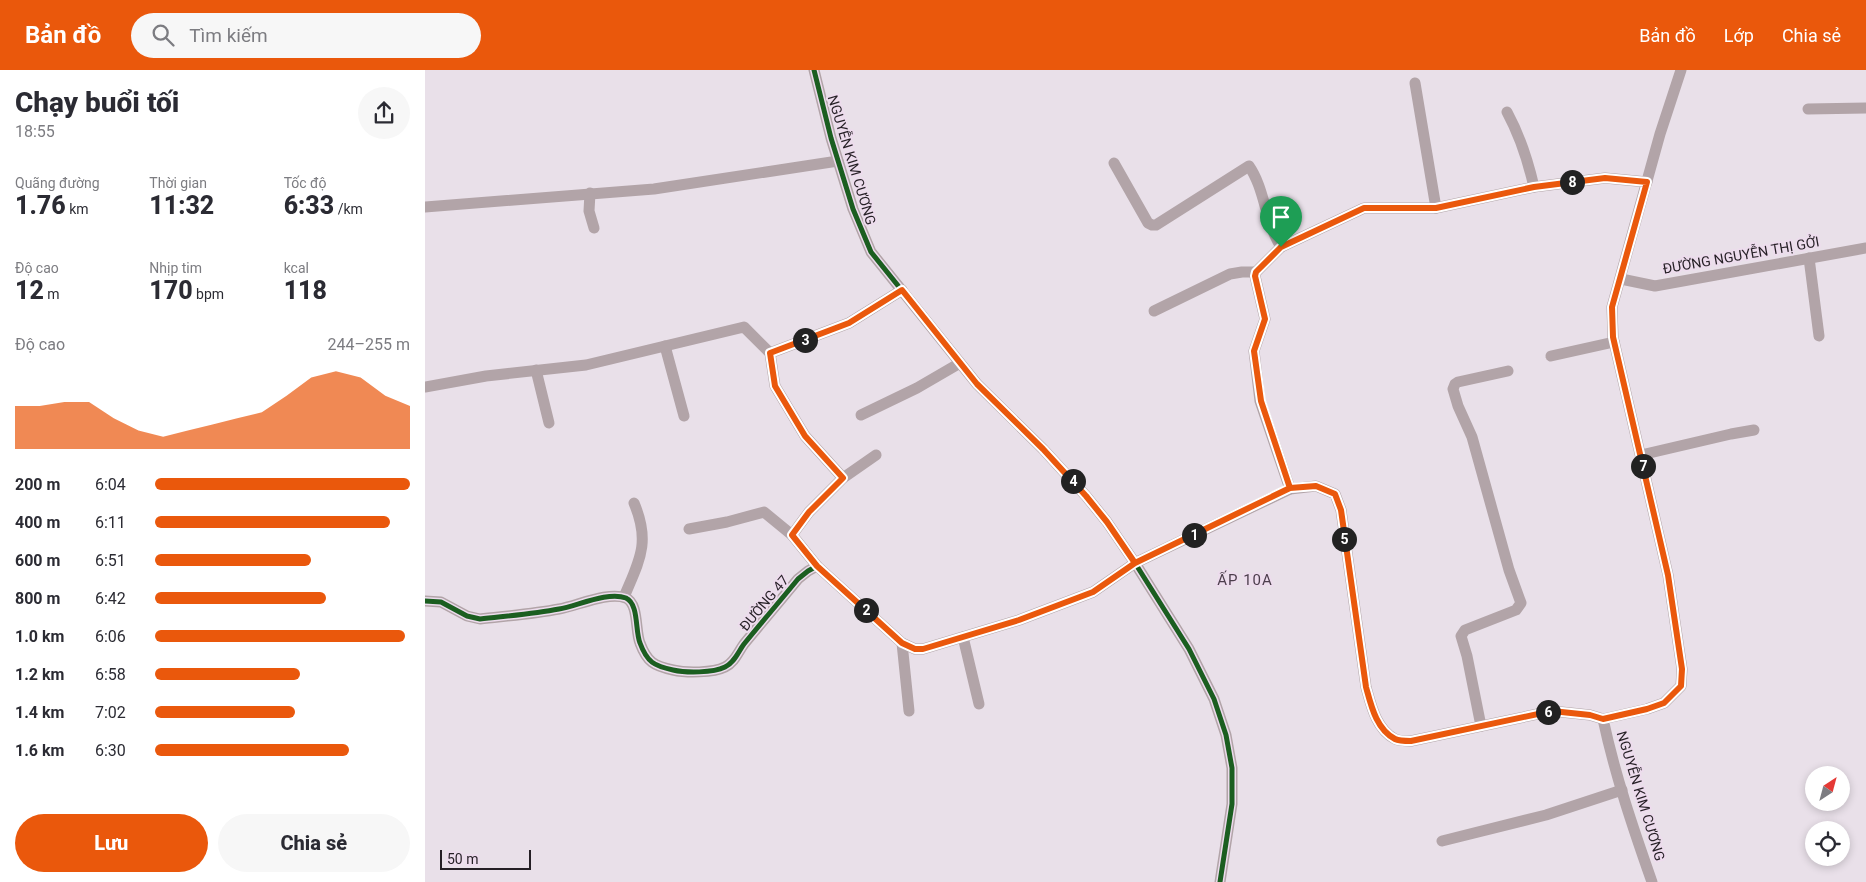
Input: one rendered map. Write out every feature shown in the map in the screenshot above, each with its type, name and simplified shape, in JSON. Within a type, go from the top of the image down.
[{"type":"street","name":"NGUYỄN KIM CƯƠNG","points":[[814,70],[853,210],[871,252],[977,384],[1043,449],[1107,522],[1189,648],[1214,698],[1226,735],[1232,768],[1232,804],[1220,882]]},
{"type":"street","name":"NGUYỄN KIM CƯƠNG","points":[[1652,882],[1621,790],[1603,719],[1664,703],[1681,686],[1682,669],[1668,575],[1614,342],[1612,307],[1681,70]]},
{"type":"street","points":[[1415,83],[1436,208]]},
{"type":"street","points":[[1808,109],[1866,108]]},
{"type":"street","points":[[1507,112],[1516,128],[1529,163],[1534,187]]},
{"type":"street","points":[[425,207],[654,188],[838,161]]},
{"type":"street","points":[[1114,163],[1148,223],[1152,225],[1156,225],[1249,166],[1255,177],[1274,235],[1281,247]]},
{"type":"street","points":[[1290,488],[1261,401],[1254,351],[1265,319],[1255,276],[1256,272],[1281,247],[1364,208],[1436,208],[1534,187],[1605,178],[1647,182]]},
{"type":"street","points":[[590,193],[589,211],[594,228]]},
{"type":"street","name":"ĐƯỜNG NGUYỄN THỊ GỞI","points":[[1621,279],[1655,286],[1866,248]]},
{"type":"street","points":[[1809,258],[1819,336]]},
{"type":"street","points":[[1154,311],[1230,274],[1256,272]]},
{"type":"street","points":[[770,353],[849,323],[902,290]]},
{"type":"street","points":[[425,387],[486,376],[586,365],[743,327],[770,353],[775,386],[805,436],[843,478]]},
{"type":"street","points":[[1551,356],[1614,342]]},
{"type":"street","points":[[665,346],[684,416]]},
{"type":"street","points":[[861,416],[917,388],[960,363]]},
{"type":"street","points":[[536,370],[549,422]]},
{"type":"street","points":[[1481,726],[1467,656],[1461,636],[1465,630],[1516,610],[1521,603],[1501,542],[1472,437],[1458,406],[1453,389],[1458,382],[1508,371]]},
{"type":"street","points":[[1641,455],[1754,430]]},
{"type":"street","points":[[792,535],[809,512],[843,478],[876,455]]},
{"type":"street","points":[[689,529],[727,522],[764,512],[792,535],[817,566],[902,643],[915,649],[923,649],[1019,620],[1093,592],[1135,563],[1290,488],[1316,486],[1335,494],[1341,510],[1366,687],[1373,713],[1385,731],[1396,740],[1411,741],[1552,711],[1590,715],[1603,719]]},
{"type":"street","points":[[425,601],[441,602],[467,616],[480,619],[560,609],[607,596],[623,597],[640,557],[643,541],[641,518],[635,503]]},
{"type":"street","name":"ĐƯỜNG 47","points":[[623,597],[631,601],[638,638],[643,653],[651,663],[682,672],[715,670],[725,667],[735,660],[742,647],[798,580],[817,566]]},
{"type":"street","points":[[963,637],[979,704]]},
{"type":"street","points":[[902,643],[909,711]]},
{"type":"street","points":[[1442,841],[1546,815],[1621,790]]},
{"type":"cycle path","points":[[814,70],[831,138],[853,209],[871,252],[977,384],[1043,449],[1107,522],[1189,649],[1214,699],[1226,735],[1232,768],[1232,804],[1220,882]]},
{"type":"cycle path","points":[[425,601],[441,602],[467,616],[480,619],[549,611],[610,596],[619,596],[626,598],[633,606],[638,638],[645,655],[652,662],[661,667],[678,671],[707,671],[720,669],[731,662],[798,579],[817,566],[902,643],[915,649],[923,649],[1019,620],[1093,592],[1135,563],[1290,489],[1316,486],[1335,494],[1341,510],[1366,687],[1375,716],[1389,735],[1397,740],[1411,741],[1552,711],[1590,715],[1603,719]]},
{"type":"district","name":"ẤP 10A","points":[[1245,580]]},
{"type":"route","points":[[1281,247],[1256,272],[1255,276],[1265,319],[1254,351],[1261,401],[1290,488],[1135,563],[1093,592],[1019,620],[923,649],[915,649],[902,643],[817,566],[792,535],[809,512],[843,478],[805,436],[775,386],[770,353],[849,323],[902,290],[977,384],[1043,449],[1086,496],[1107,522],[1135,563],[1238,513],[1290,488],[1316,486],[1335,494],[1341,510],[1366,687],[1373,713],[1385,731],[1396,740],[1411,741],[1552,711],[1590,715],[1603,719],[1664,703],[1681,686],[1682,669],[1668,575],[1613,337],[1612,307],[1647,182],[1605,178],[1534,187],[1436,208],[1364,208],[1281,247]]}]
